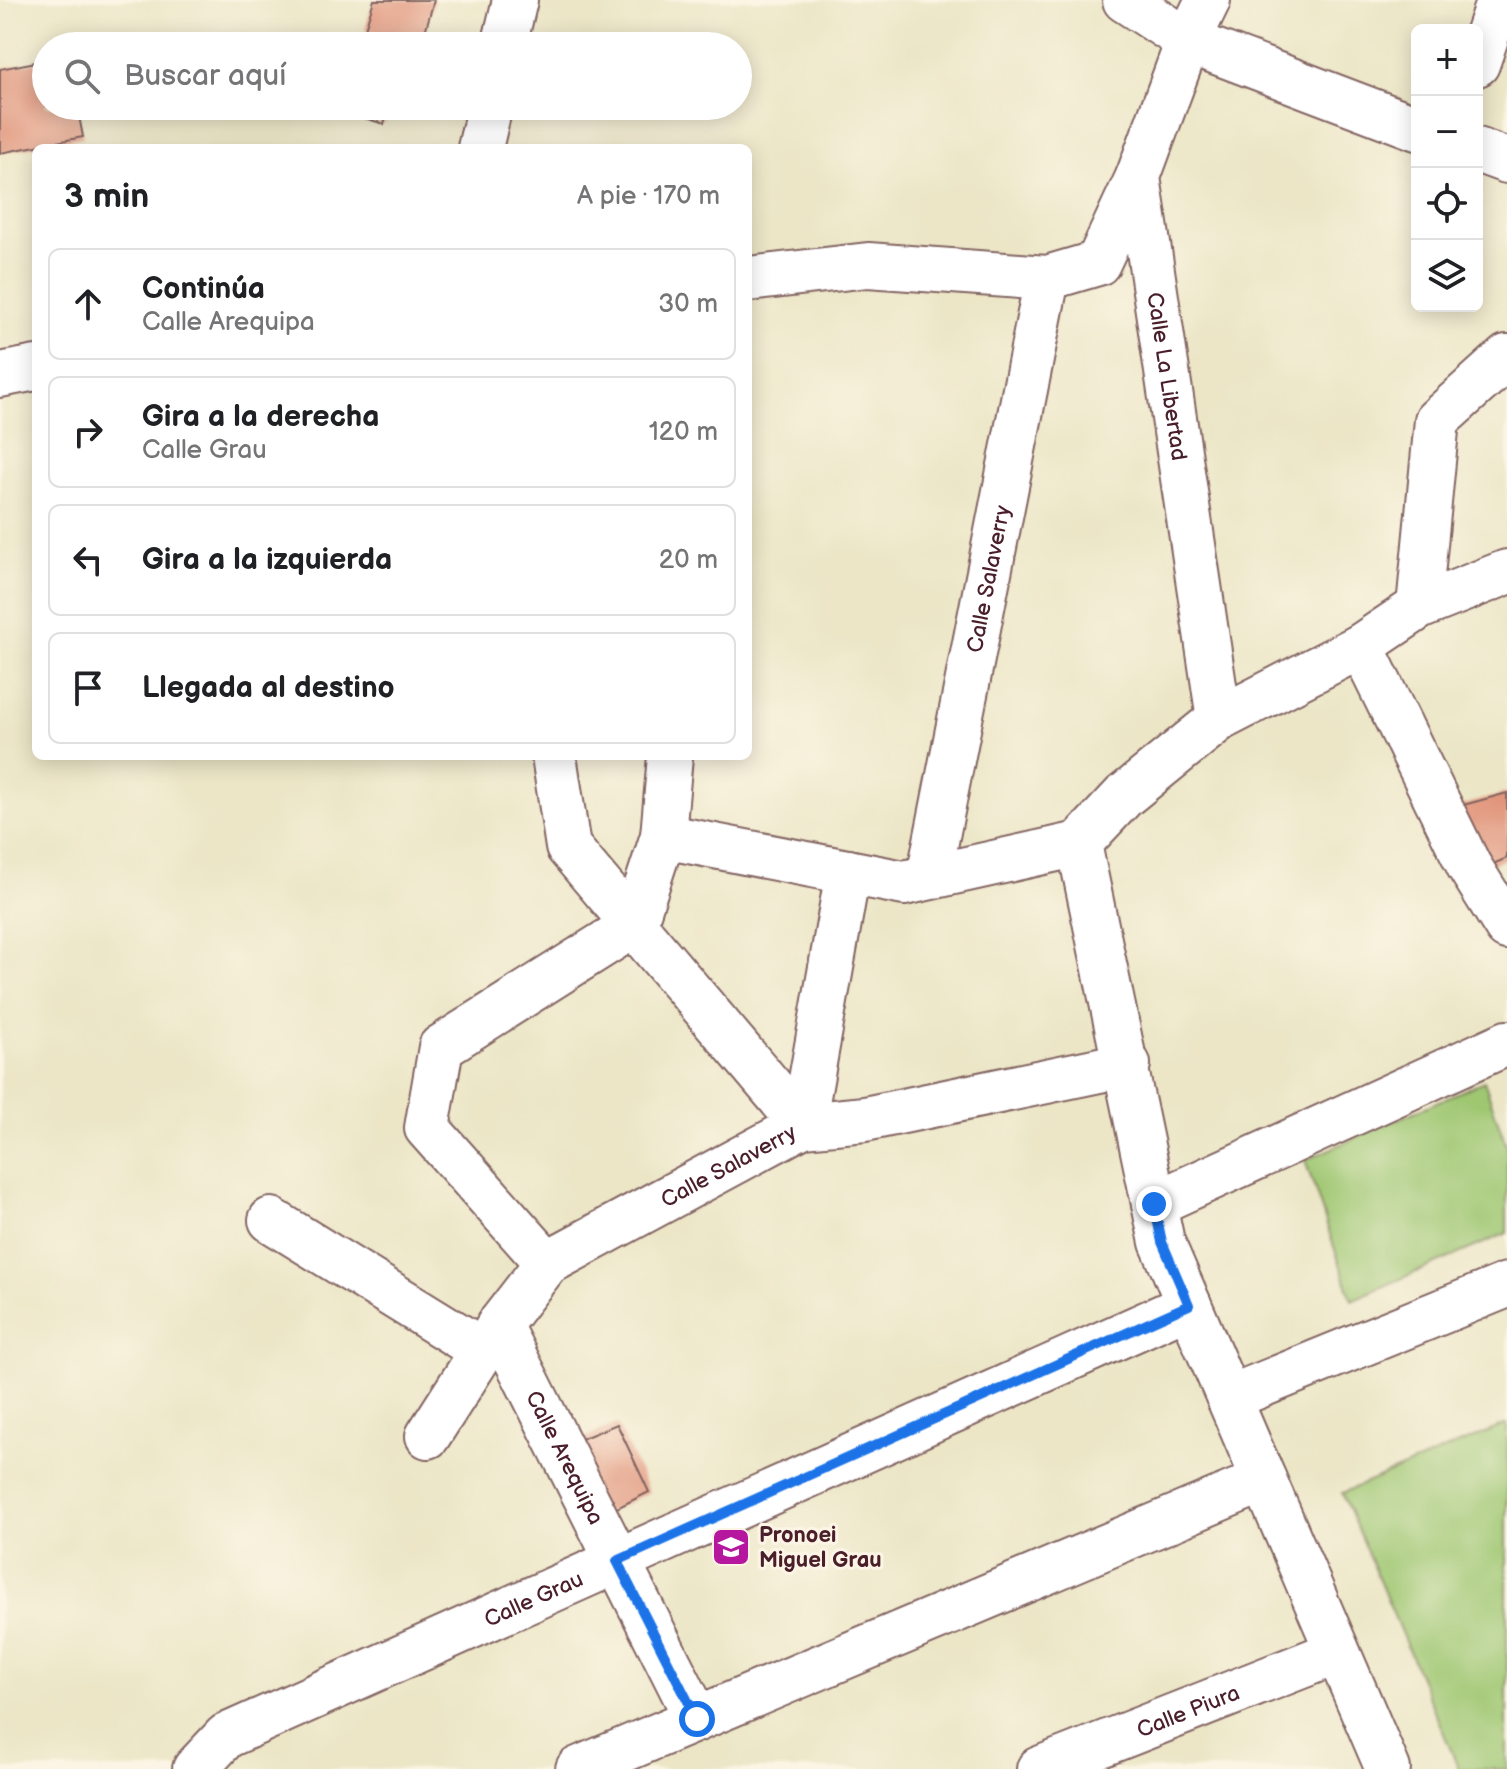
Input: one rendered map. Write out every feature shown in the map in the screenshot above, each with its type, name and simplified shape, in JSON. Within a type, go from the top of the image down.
[{"type":"street","points":[[507,32],[515,0]]},
{"type":"street","points":[[1125,0],[1188,41],[1411,126]]},
{"type":"street","points":[[1188,41],[1208,0]]},
{"type":"street","points":[[1483,47],[1499,0]]},
{"type":"street","name":"Calle La Libertad","points":[[1188,41],[1138,177],[1219,719]]},
{"type":"street","points":[[481,144],[487,120]]},
{"type":"street","points":[[1483,152],[1507,161]]},
{"type":"street","points":[[752,279],[868,265],[1047,278],[1098,263],[1138,177]]},
{"type":"street","name":"Calle Salaverry","points":[[929,877],[1047,278]]},
{"type":"street","points":[[1419,607],[1437,420],[1507,357]]},
{"type":"street","points":[[0,375],[32,369]]},
{"type":"street","points":[[663,836],[904,883],[1079,844],[1124,796],[1219,719],[1361,646],[1419,607],[1507,572]]},
{"type":"street","points":[[1361,646],[1469,866],[1507,927]]},
{"type":"street","points":[[555,760],[568,847],[803,1125]]},
{"type":"street","points":[[547,1263],[427,1128],[441,1047],[634,925],[663,836],[670,760]]},
{"type":"street","points":[[1079,844],[1128,1064],[1162,1242],[1388,1769]]},
{"type":"street","points":[[803,1125],[848,872]]},
{"type":"street","points":[[1154,1204],[1507,1043]]},
{"type":"street","name":"Calle Salaverry","points":[[428,1436],[491,1338],[547,1263],[803,1125],[865,1119],[1128,1064]]},
{"type":"street","points":[[271,1220],[491,1338]]},
{"type":"street","points":[[1229,1398],[1507,1285]]},
{"type":"street","name":"Calle Grau","points":[[195,1769],[617,1561],[1189,1305]]},
{"type":"street","name":"Calle Arequipa","points":[[491,1338],[617,1561],[697,1719]]},
{"type":"street","points":[[578,1769],[1264,1480]]},
{"type":"street","name":"Calle Piura","points":[[1039,1769],[1337,1652]]},
{"type":"green space","points":[[1484,1081],[1507,1147],[1507,1233],[1352,1300],[1305,1160]]},
{"type":"green space","points":[[1507,1424],[1507,1769],[1459,1769],[1342,1493]]},
{"type":"building","points":[[374,0],[434,0],[425,32],[376,32],[365,29]]},
{"type":"building","points":[[32,63],[32,120],[80,120],[83,137],[32,144],[32,147],[0,153],[0,69]]},
{"type":"building","points":[[1507,793],[1507,858],[1484,868],[1460,806]]},
{"type":"building","points":[[617,1424],[649,1492],[603,1515],[569,1444]]},
{"type":"place","name":"Pronoei Miguel Grau","points":[[731,1547]]},
{"type":"route","points":[[697,1719],[617,1561],[1189,1305],[1162,1242],[1154,1204]]}]
